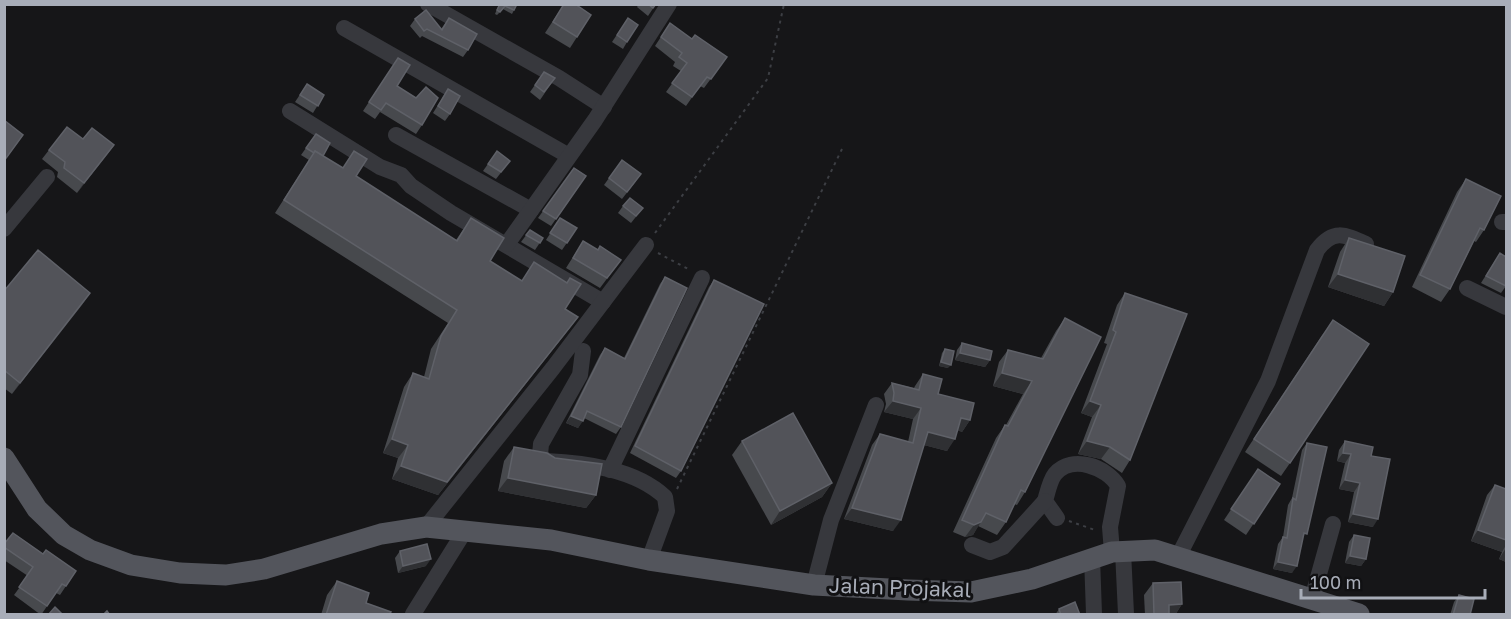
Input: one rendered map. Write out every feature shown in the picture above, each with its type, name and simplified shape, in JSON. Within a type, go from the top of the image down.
[{"type":"main road","name":"Jalan Projakal","points":[[4,458],[37,509],[64,535],[90,550],[131,565],[180,573],[226,575],[264,569],[381,534],[426,526],[552,540],[649,560],[814,585],[972,592],[1032,579],[1110,549],[1155,550],[1322,606],[1359,615]]},
{"type":"street","points":[[507,244],[604,107],[669,4]]},
{"type":"street","points":[[437,7],[604,107]]},
{"type":"street","points":[[344,28],[569,156]]},
{"type":"street","points":[[290,111],[380,167],[401,175],[426,197],[603,302]]},
{"type":"street","points":[[396,135],[531,210]]},
{"type":"street","points":[[4,229],[47,177]]},
{"type":"street","points":[[1178,557],[1268,381],[1317,250],[1327,238],[1338,235],[1366,244]]},
{"type":"street","points":[[426,526],[646,245]]},
{"type":"street","points":[[610,470],[702,278]]},
{"type":"street","points":[[1467,288],[1506,307]]},
{"type":"street","points":[[584,351],[580,375],[541,444],[540,455],[546,461],[610,470],[642,479],[654,486],[665,497],[667,511],[649,560]]},
{"type":"street","points":[[814,585],[831,520],[876,405]]},
{"type":"street","points":[[972,546],[990,552],[1003,547],[1045,501],[1055,474],[1062,469],[1083,465],[1092,465],[1101,469],[1118,486],[1111,515],[1110,549],[1094,615]]},
{"type":"street","points":[[1045,501],[1057,518]]},
{"type":"street","points":[[1322,606],[1333,524]]},
{"type":"street","points":[[413,615],[466,529]]},
{"type":"street","points":[[1110,549],[1126,615]]},
{"type":"path","points":[[702,278],[646,245],[768,78],[784,4]]},
{"type":"path","points":[[667,511],[842,149]]},
{"type":"path","points":[[1057,518],[1081,524],[1110,549]]},
{"type":"building","points":[[500,4],[517,4],[514,10],[505,6],[500,12],[497,10]]},
{"type":"building","points":[[564,4],[575,4],[591,15],[577,37],[553,22]]},
{"type":"building","points":[[426,10],[442,30],[449,18],[477,34],[468,50],[427,29],[424,31],[415,19]]},
{"type":"building","points":[[628,18],[638,25],[627,42],[617,35]]},
{"type":"building","points":[[670,23],[692,39],[695,35],[727,57],[711,79],[707,77],[692,97],[672,83],[687,63],[679,57],[682,53],[661,37]]},
{"type":"building","points":[[398,58],[410,65],[397,86],[416,98],[426,87],[438,98],[422,125],[386,103],[381,110],[369,102]]},
{"type":"building","points":[[544,72],[555,78],[544,92],[535,85]]},
{"type":"building","points":[[307,84],[324,95],[318,106],[300,95]]},
{"type":"building","points":[[448,89],[460,96],[450,114],[438,106]]},
{"type":"building","points":[[4,120],[23,135],[4,161]]},
{"type":"building","points":[[67,127],[83,139],[92,128],[114,145],[84,183],[64,168],[65,162],[49,150]]},
{"type":"building","points":[[316,134],[330,143],[323,156],[306,148]]},
{"type":"building","points":[[315,151],[343,168],[354,151],[367,159],[356,176],[457,241],[471,218],[504,238],[490,261],[522,281],[534,262],[567,283],[570,278],[581,284],[565,309],[578,317],[447,482],[401,466],[408,445],[392,439],[413,373],[429,379],[441,336],[457,310],[284,200]]},
{"type":"building","points":[[497,151],[510,161],[501,172],[488,164]]},
{"type":"building","points":[[622,160],[641,174],[627,192],[609,178]]},
{"type":"building","points":[[574,168],[586,176],[556,219],[543,211]]},
{"type":"building","points":[[1466,179],[1501,196],[1484,230],[1480,228],[1450,289],[1420,275]]},
{"type":"building","points":[[630,198],[643,208],[636,216],[623,206]]},
{"type":"building","points":[[560,218],[577,228],[567,243],[550,233]]},
{"type":"building","points":[[530,230],[543,238],[540,243],[526,235]]},
{"type":"building","points":[[1349,238],[1405,256],[1393,292],[1338,274]]},
{"type":"building","points":[[583,241],[598,250],[600,246],[621,260],[607,278],[573,258]]},
{"type":"building","points":[[38,250],[90,293],[20,383],[4,370],[4,291]]},
{"type":"building","points":[[1500,253],[1506,257],[1506,286],[1486,276]]},
{"type":"building","points":[[665,277],[687,288],[621,427],[587,411],[583,421],[571,416],[605,348],[625,359]]},
{"type":"building","points":[[714,280],[764,304],[681,471],[635,446]]},
{"type":"building","points":[[1125,293],[1187,314],[1130,460],[1110,447],[1087,441],[1101,405],[1090,401],[1116,332],[1113,330]]},
{"type":"building","points":[[1065,318],[1101,337],[1025,492],[1021,490],[1006,522],[986,513],[981,522],[974,525],[962,520],[1005,425],[1008,426],[1032,381],[1002,373],[1008,350],[1043,359]]},
{"type":"building","points":[[1333,320],[1369,344],[1290,463],[1254,439]]},
{"type":"building","points":[[962,343],[992,351],[990,360],[960,353]]},
{"type":"building","points":[[945,349],[954,351],[951,365],[941,362]]},
{"type":"building","points":[[923,374],[942,379],[938,394],[974,403],[970,420],[961,418],[955,439],[928,432],[901,520],[852,508],[880,434],[913,443],[921,408],[893,401],[892,383],[919,390]]},
{"type":"building","points":[[793,413],[832,483],[780,511],[742,441]]},
{"type":"building","points":[[1345,441],[1373,447],[1371,456],[1390,459],[1378,519],[1353,514],[1360,483],[1345,480],[1351,454],[1343,453]]},
{"type":"building","points":[[1307,443],[1327,447],[1307,534],[1304,533],[1297,566],[1278,562],[1283,537],[1287,538],[1293,498],[1296,500]]},
{"type":"building","points":[[514,447],[547,453],[555,458],[602,464],[596,495],[508,478]]},
{"type":"building","points":[[1258,469],[1280,484],[1254,524],[1231,509]]},
{"type":"building","points":[[1495,485],[1506,489],[1506,540],[1478,530]]},
{"type":"building","points":[[13,533],[43,554],[46,550],[76,571],[66,586],[62,584],[47,606],[19,587],[33,567],[4,547]]},
{"type":"building","points":[[1354,535],[1370,538],[1366,559],[1350,556]]},
{"type":"building","points":[[427,544],[431,559],[403,566],[400,551]]},
{"type":"building","points":[[337,581],[369,593],[366,603],[391,612],[389,615],[326,615]]},
{"type":"building","points":[[1181,582],[1182,604],[1169,605],[1169,615],[1154,615],[1153,583]]},
{"type":"building","points":[[1459,595],[1474,599],[1470,615],[1453,615]]},
{"type":"building","points":[[1075,602],[1080,615],[1061,615],[1059,609]]},
{"type":"building","points":[[55,607],[63,615],[48,615]]}]
